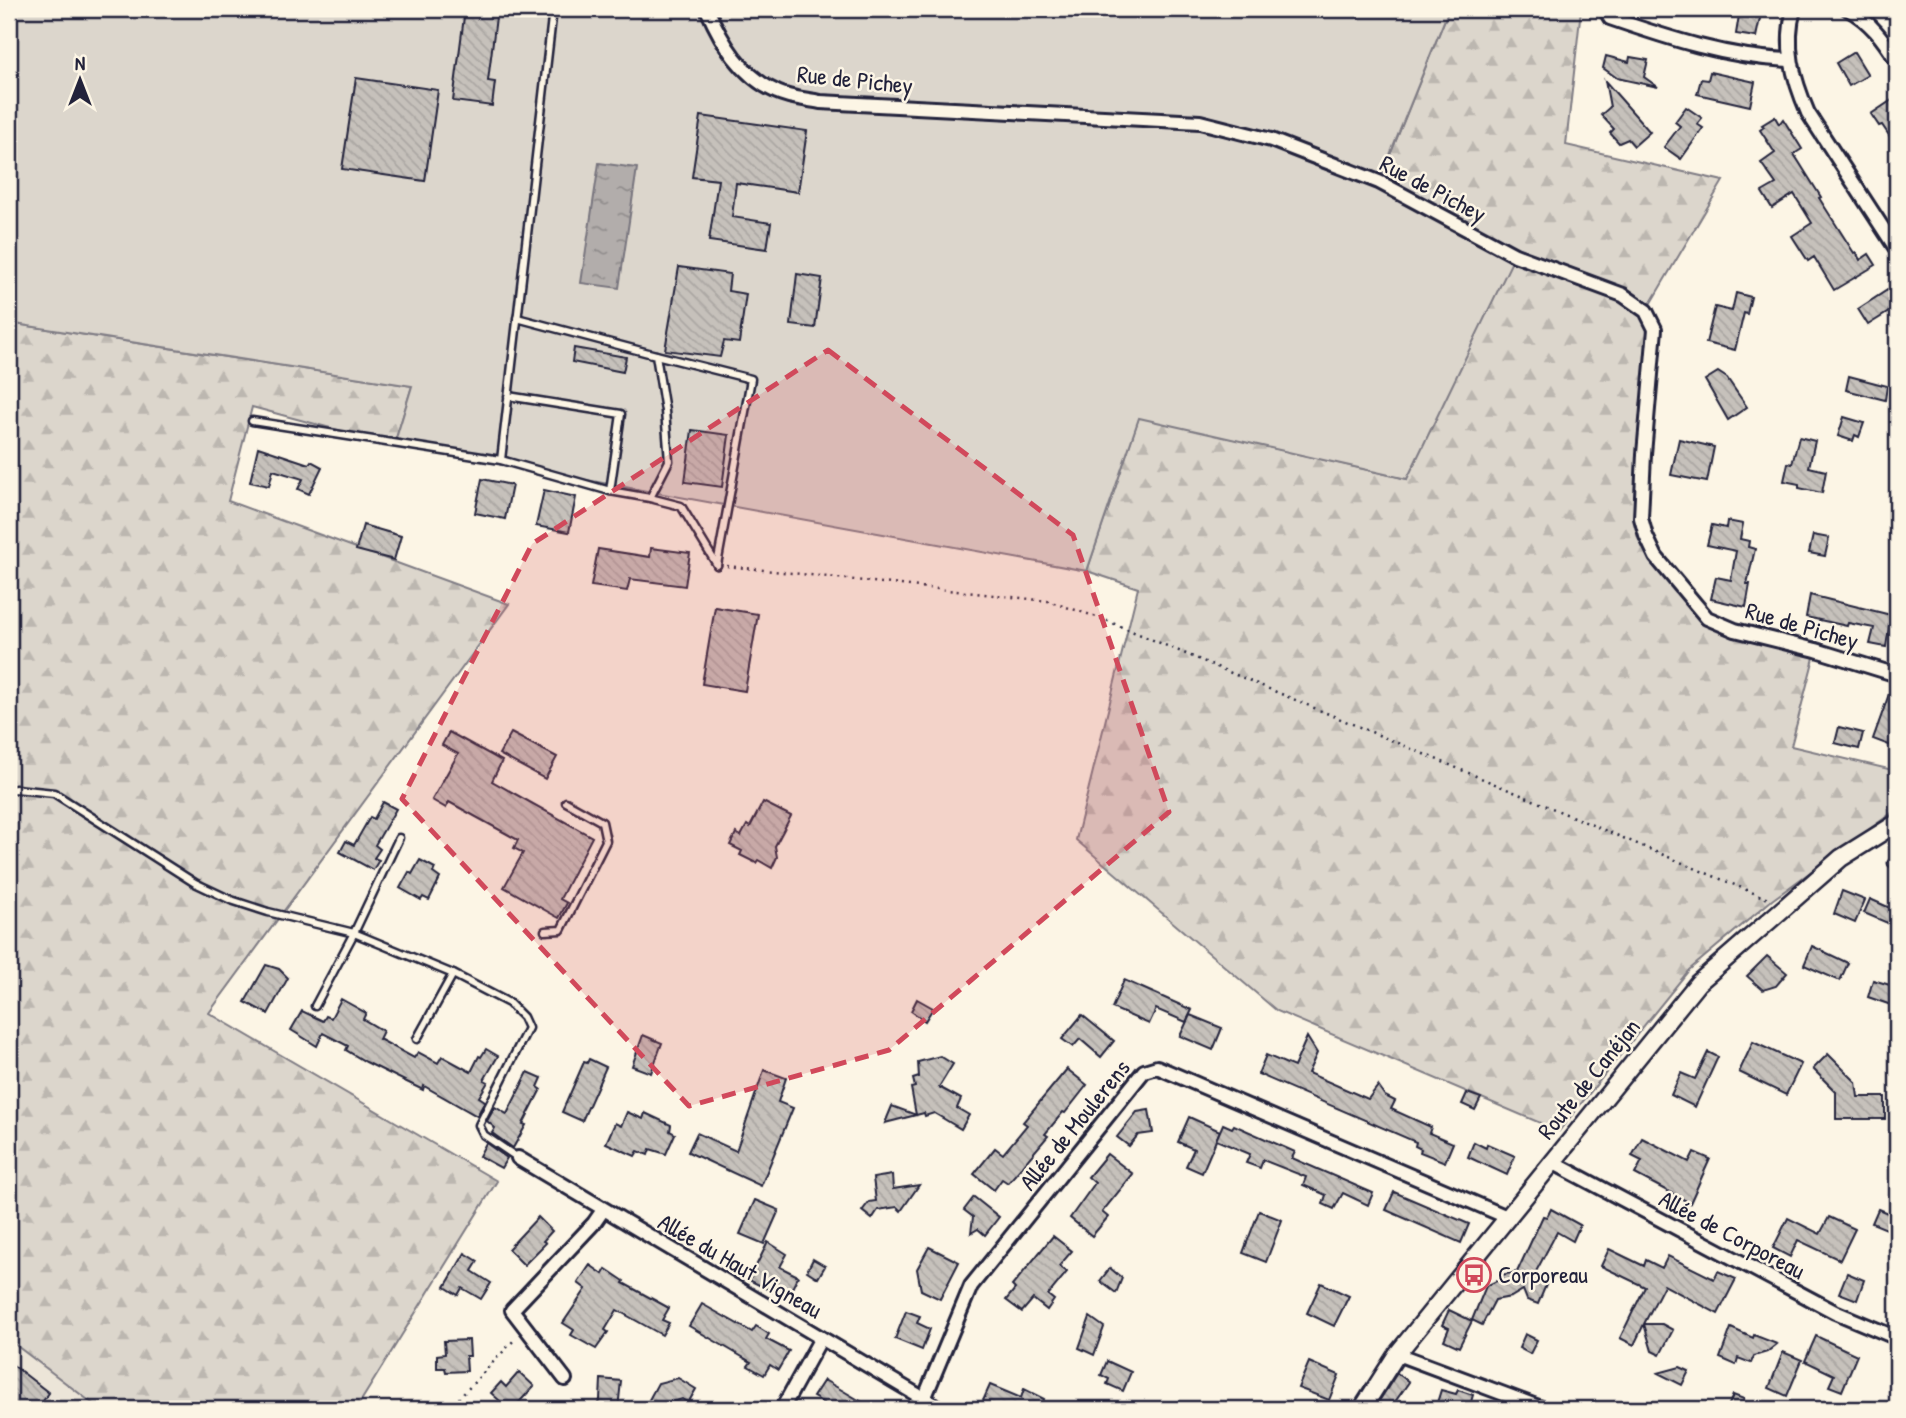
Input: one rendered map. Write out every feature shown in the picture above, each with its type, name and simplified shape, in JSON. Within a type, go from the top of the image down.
[{"type":"street","name":"Rue de Pichey","points":[[708,9],[721,40],[749,75],[778,93],[820,102],[1200,122],[1271,140],[1329,161],[1379,182],[1515,256],[1623,295],[1646,311],[1655,329],[1641,518],[1646,537],[1656,557],[1707,618],[1735,630],[1816,650],[1897,675]]},
{"type":"street","points":[[1605,9],[1609,18],[1682,43],[1766,59],[1790,60]]},
{"type":"street","points":[[1794,9],[1790,23],[1790,60],[1797,89],[1808,113],[1897,250]]},
{"type":"street","points":[[1848,9],[1864,18],[1876,30],[1897,61]]},
{"type":"street","name":"Route de Canéjan","points":[[1362,1409],[1398,1354],[1698,983],[1841,858],[1897,823]]},
{"type":"street","name":"Allée de Moulerens","points":[[924,1399],[971,1286],[1149,1068],[1157,1067],[1507,1217]]},
{"type":"street","name":"Allée du Haut Vigneau","points":[[518,1158],[941,1409]]},
{"type":"street","name":"Allée de Corporeau","points":[[1552,1162],[1835,1312],[1897,1338]]},
{"type":"street","points":[[565,1379],[512,1310],[603,1210]]},
{"type":"street","points":[[782,1409],[821,1338]]},
{"type":"street","points":[[1398,1354],[1544,1409]]},
{"type":"lane","points":[[501,460],[553,9]]},
{"type":"lane","points":[[517,318],[751,379],[716,565]]},
{"type":"lane","points":[[650,498],[669,461],[665,411],[656,355]]},
{"type":"lane","points":[[508,396],[621,414],[610,491]]},
{"type":"lane","points":[[252,421],[501,460],[610,491],[681,506],[716,565]]},
{"type":"lane","points":[[9,790],[54,793],[195,883],[231,900],[354,933],[453,974],[509,1003],[523,1017],[528,1028],[479,1125],[484,1135],[518,1158]]},
{"type":"lane","points":[[545,931],[561,930],[606,841],[602,822],[566,802]]},
{"type":"lane","points":[[315,1006],[354,933],[399,838]]},
{"type":"lane","points":[[417,1039],[453,974]]},
{"type":"path","points":[[716,565],[1048,601],[1103,619],[1785,906]]},
{"type":"path","points":[[449,1409],[525,1328]]},
{"type":"highlighted area","points":[[828,350],[1073,535],[1169,812],[889,1050],[689,1106],[402,799],[532,544]]},
{"type":"shaded area","points":[[9,1340],[100,1409],[9,1409]]},
{"type":"green space","points":[[9,9],[1449,9],[1379,182],[1515,255],[1407,479],[1139,418],[1087,571],[394,445],[412,386],[9,323]]},
{"type":"green space","points":[[1449,9],[1581,9],[1566,145],[1723,181],[1646,311],[1655,329],[1646,536],[1707,618],[1816,650],[1791,746],[1897,771],[1897,809],[1772,900],[1689,970],[1559,1131],[1277,1011],[1076,840],[1138,588],[1087,571],[1139,417],[1407,479],[1379,182]]},
{"type":"green space","points":[[9,323],[412,386],[394,445],[252,407],[228,501],[509,604],[209,1013],[497,1181],[356,1409],[100,1409],[9,1340]]},
{"type":"water","points":[[599,163],[637,168],[619,288],[581,283]]},
{"type":"building","points":[[465,9],[497,9],[488,81],[495,82],[492,106],[453,101]]},
{"type":"building","points":[[1740,9],[1762,9],[1756,37],[1736,34]]},
{"type":"building","points":[[1854,52],[1868,75],[1849,86],[1836,63]]},
{"type":"building","points":[[1606,56],[1629,62],[1630,57],[1648,60],[1644,77],[1658,87],[1617,78],[1603,68]]},
{"type":"building","points":[[1710,72],[1755,82],[1750,106],[1697,94],[1701,79],[1708,80]]},
{"type":"building","points":[[356,78],[438,90],[425,181],[342,169]]},
{"type":"building","points":[[1605,81],[1650,132],[1634,146],[1628,139],[1619,143],[1610,133],[1614,129],[1601,115],[1610,107]]},
{"type":"building","points":[[1892,100],[1897,109],[1897,147],[1871,114]]},
{"type":"building","points":[[1686,107],[1702,118],[1697,124],[1703,128],[1681,159],[1664,147],[1680,126],[1675,122]]},
{"type":"building","points":[[701,116],[807,131],[798,192],[736,183],[732,217],[771,223],[767,249],[709,241],[718,180],[692,177]]},
{"type":"building","points":[[1775,117],[1779,124],[1783,119],[1802,149],[1794,154],[1854,253],[1856,252],[1860,260],[1869,254],[1876,265],[1834,290],[1814,257],[1808,261],[1792,236],[1812,223],[1794,194],[1772,208],[1762,192],[1776,184],[1761,163],[1775,153],[1760,130],[1764,127],[1762,125]]},
{"type":"building","points":[[679,267],[730,274],[728,291],[746,294],[739,343],[724,341],[720,357],[665,350]]},
{"type":"building","points":[[797,274],[822,278],[815,328],[791,325]]},
{"type":"building","points":[[1889,289],[1897,302],[1897,325],[1889,312],[1868,325],[1858,309]]},
{"type":"building","points":[[1736,293],[1751,297],[1735,350],[1706,343],[1715,307],[1732,311]]},
{"type":"building","points":[[574,348],[626,357],[623,372],[572,362]]},
{"type":"building","points":[[1718,372],[1727,378],[1747,407],[1728,420],[1705,380]]},
{"type":"building","points":[[1849,376],[1887,386],[1885,400],[1846,390]]},
{"type":"building","points":[[1844,417],[1864,423],[1859,437],[1855,435],[1853,441],[1838,436]]},
{"type":"building","points":[[692,430],[729,435],[722,487],[685,482]]},
{"type":"building","points":[[1799,437],[1815,441],[1809,467],[1826,471],[1822,493],[1799,488],[1799,484],[1784,481]]},
{"type":"building","points":[[1679,439],[1714,447],[1707,482],[1671,475]]},
{"type":"building","points":[[258,447],[309,464],[311,461],[322,467],[309,494],[298,489],[303,479],[273,470],[269,486],[250,482]]},
{"type":"building","points":[[482,479],[512,485],[505,519],[475,513]]},
{"type":"building","points":[[544,490],[576,497],[569,532],[536,526]]},
{"type":"building","points":[[1727,521],[1743,524],[1740,539],[1749,541],[1748,547],[1755,549],[1747,584],[1750,584],[1746,607],[1711,599],[1716,577],[1731,580],[1736,551],[1707,545],[1712,525],[1726,528]]},
{"type":"building","points":[[363,525],[401,536],[394,560],[356,550]]},
{"type":"building","points":[[1813,535],[1829,538],[1825,556],[1809,553]]},
{"type":"building","points":[[651,548],[690,553],[685,586],[630,579],[627,591],[591,586],[598,549],[650,557]]},
{"type":"building","points":[[1810,595],[1891,615],[1886,647],[1870,644],[1874,628],[1848,623],[1847,626],[1806,617]]},
{"type":"building","points":[[715,607],[758,614],[745,691],[702,684]]},
{"type":"building","points":[[1893,683],[1897,684],[1897,748],[1873,739]]},
{"type":"building","points":[[1839,727],[1863,733],[1859,749],[1835,743]]},
{"type":"building","points":[[449,732],[502,761],[492,781],[592,837],[560,899],[567,903],[559,918],[504,887],[523,853],[514,848],[518,840],[449,802],[446,808],[432,800],[458,754],[442,745]]},
{"type":"building","points":[[511,733],[557,757],[545,779],[499,754]]},
{"type":"building","points":[[383,802],[396,809],[375,845],[380,849],[374,858],[379,860],[373,870],[340,852],[346,841],[354,845],[370,817],[374,819]]},
{"type":"building","points":[[763,802],[791,816],[775,846],[777,857],[772,868],[758,860],[756,863],[740,855],[742,851],[730,845],[736,833],[741,836],[747,825],[750,827]]},
{"type":"building","points":[[420,860],[435,868],[433,873],[440,878],[429,900],[423,897],[421,900],[400,888]]},
{"type":"building","points":[[1842,891],[1865,900],[1855,923],[1834,914]]},
{"type":"building","points":[[1870,899],[1897,911],[1897,927],[1864,913]]},
{"type":"building","points":[[1812,946],[1848,963],[1840,981],[1804,965]]},
{"type":"building","points":[[1767,956],[1787,973],[1776,986],[1763,990],[1747,976]]},
{"type":"building","points":[[266,965],[279,969],[288,978],[268,1014],[245,1002]]},
{"type":"building","points":[[1124,980],[1192,1010],[1186,1022],[1156,1009],[1149,1024],[1112,1008]]},
{"type":"building","points":[[1873,980],[1897,987],[1897,1007],[1868,997]]},
{"type":"building","points":[[341,999],[366,1013],[363,1019],[383,1031],[379,1039],[414,1058],[418,1052],[438,1063],[442,1056],[471,1072],[486,1049],[498,1056],[484,1080],[488,1082],[479,1097],[485,1101],[477,1116],[424,1086],[423,1090],[366,1062],[346,1050],[348,1046],[323,1033],[317,1046],[291,1030],[302,1011],[323,1021],[326,1016],[331,1018]]},
{"type":"building","points":[[917,999],[933,1008],[925,1021],[911,1011]]},
{"type":"building","points":[[1082,1015],[1114,1041],[1101,1057],[1080,1039],[1073,1047],[1062,1039]]},
{"type":"building","points":[[1190,1015],[1222,1028],[1213,1050],[1180,1036]]},
{"type":"building","points":[[643,1035],[662,1043],[651,1073],[632,1066]]},
{"type":"building","points":[[1307,1037],[1317,1053],[1308,1073],[1368,1099],[1378,1086],[1385,1096],[1395,1101],[1391,1109],[1431,1127],[1429,1133],[1453,1143],[1445,1162],[1420,1152],[1421,1149],[1415,1146],[1416,1142],[1258,1074],[1266,1055],[1294,1067]]},
{"type":"building","points":[[1753,1042],[1801,1064],[1786,1095],[1739,1072]]},
{"type":"building","points":[[1708,1052],[1718,1057],[1695,1107],[1671,1095],[1681,1073],[1695,1079]]},
{"type":"building","points":[[1828,1054],[1856,1082],[1858,1097],[1885,1097],[1885,1119],[1836,1119],[1836,1092],[1813,1069]]},
{"type":"building","points":[[940,1056],[953,1064],[939,1087],[961,1099],[957,1108],[969,1115],[961,1129],[934,1113],[885,1123],[892,1106],[916,1115],[911,1088],[915,1087],[913,1079],[919,1077],[918,1062]]},
{"type":"building","points":[[589,1059],[606,1067],[582,1121],[562,1112],[584,1062],[587,1063]]},
{"type":"building","points":[[1067,1069],[1087,1085],[1008,1183],[1002,1179],[994,1190],[974,1174],[995,1148],[1003,1154],[1027,1125],[1023,1122]]},
{"type":"building","points":[[764,1070],[786,1078],[778,1102],[793,1108],[761,1186],[688,1152],[697,1133],[736,1151]]},
{"type":"building","points":[[528,1072],[542,1078],[538,1087],[541,1089],[513,1148],[492,1133],[495,1128],[487,1121],[495,1107],[507,1114]]},
{"type":"building","points":[[1467,1093],[1481,1098],[1475,1110],[1462,1104]]},
{"type":"building","points":[[1149,1110],[1153,1133],[1138,1135],[1129,1146],[1117,1137],[1137,1112]]},
{"type":"building","points":[[627,1112],[643,1119],[645,1113],[671,1125],[670,1131],[675,1134],[666,1154],[650,1149],[648,1155],[638,1151],[635,1156],[606,1143],[615,1123],[621,1126]]},
{"type":"building","points":[[1189,1117],[1220,1131],[1202,1173],[1186,1166],[1194,1149],[1178,1142]]},
{"type":"building","points":[[1223,1124],[1232,1128],[1234,1125],[1295,1152],[1292,1158],[1373,1193],[1368,1205],[1343,1193],[1334,1209],[1323,1204],[1326,1195],[1303,1185],[1306,1177],[1263,1160],[1260,1168],[1246,1163],[1250,1154],[1216,1140]]},
{"type":"building","points":[[1642,1138],[1689,1162],[1694,1152],[1710,1159],[1690,1203],[1635,1174],[1642,1161],[1632,1156]]},
{"type":"building","points":[[1474,1142],[1486,1148],[1487,1144],[1515,1156],[1507,1175],[1468,1157]]},
{"type":"building","points":[[486,1143],[507,1158],[501,1168],[479,1156]]},
{"type":"building","points":[[1107,1154],[1133,1174],[1102,1212],[1108,1217],[1092,1236],[1070,1218],[1095,1183],[1088,1177]]},
{"type":"building","points":[[892,1175],[893,1189],[919,1185],[901,1211],[897,1207],[878,1210],[872,1219],[862,1211],[869,1202],[876,1201],[873,1178]]},
{"type":"building","points":[[1394,1192],[1469,1224],[1461,1243],[1386,1210]]},
{"type":"building","points":[[974,1197],[999,1217],[985,1235],[978,1229],[971,1233],[973,1217],[964,1210]]},
{"type":"building","points":[[755,1200],[779,1210],[764,1244],[740,1234]]},
{"type":"building","points":[[1551,1209],[1580,1225],[1573,1241],[1557,1232],[1532,1279],[1546,1285],[1538,1304],[1527,1300],[1523,1290],[1511,1297],[1495,1300],[1482,1325],[1472,1320],[1486,1286],[1503,1278],[1501,1275],[1517,1272],[1543,1216],[1547,1217]]},
{"type":"building","points":[[1878,1209],[1895,1216],[1889,1230],[1872,1223]]},
{"type":"building","points":[[1259,1211],[1282,1220],[1266,1262],[1243,1253]]},
{"type":"building","points":[[538,1217],[552,1231],[543,1241],[546,1243],[524,1265],[508,1249]]},
{"type":"building","points":[[1829,1217],[1855,1229],[1840,1260],[1798,1240],[1790,1257],[1773,1248],[1788,1218],[1820,1234]]},
{"type":"building","points":[[1053,1236],[1072,1251],[1059,1266],[1067,1272],[1048,1295],[1054,1300],[1047,1310],[1033,1299],[1022,1312],[1006,1300],[1015,1289],[1012,1286]]},
{"type":"building","points":[[768,1242],[787,1254],[780,1267],[798,1276],[787,1299],[749,1280]]},
{"type":"building","points":[[929,1247],[959,1262],[940,1299],[921,1290],[917,1269]]},
{"type":"building","points":[[1609,1249],[1644,1266],[1646,1260],[1662,1268],[1668,1256],[1714,1279],[1718,1271],[1736,1279],[1718,1314],[1664,1285],[1634,1345],[1620,1338],[1645,1287],[1601,1266]]},
{"type":"building","points":[[465,1253],[478,1261],[472,1271],[491,1283],[481,1299],[462,1288],[458,1295],[445,1287]]},
{"type":"building","points":[[813,1259],[825,1266],[818,1278],[807,1271]]},
{"type":"building","points":[[590,1265],[603,1274],[606,1269],[624,1281],[623,1283],[669,1308],[662,1320],[669,1323],[662,1335],[617,1310],[605,1330],[608,1332],[596,1349],[571,1335],[574,1330],[563,1323],[586,1289],[578,1283]]},
{"type":"building","points":[[1110,1268],[1122,1278],[1116,1293],[1100,1281]]},
{"type":"building","points":[[1847,1273],[1864,1280],[1857,1300],[1839,1293]]},
{"type":"building","points":[[1321,1283],[1349,1296],[1334,1326],[1307,1313]]},
{"type":"building","points":[[702,1304],[752,1332],[756,1326],[769,1334],[766,1339],[789,1351],[778,1370],[770,1365],[764,1375],[748,1366],[751,1362],[689,1326]]},
{"type":"building","points":[[1449,1310],[1472,1321],[1459,1347],[1444,1340],[1449,1328],[1442,1325]]},
{"type":"building","points":[[906,1311],[920,1316],[917,1323],[930,1329],[922,1350],[895,1339]]},
{"type":"building","points":[[1090,1317],[1104,1327],[1094,1355],[1079,1348]]},
{"type":"building","points":[[1644,1324],[1662,1324],[1673,1330],[1660,1355],[1652,1351]]},
{"type":"building","points":[[1731,1328],[1753,1338],[1754,1335],[1777,1344],[1767,1352],[1754,1356],[1751,1363],[1738,1358],[1736,1365],[1720,1358]]},
{"type":"building","points":[[1525,1334],[1537,1340],[1530,1354],[1519,1348]]},
{"type":"building","points":[[1816,1336],[1857,1355],[1842,1391],[1829,1386],[1834,1375],[1805,1361]]},
{"type":"building","points":[[469,1340],[467,1371],[446,1372],[445,1368],[437,1368],[437,1355],[445,1354],[444,1341]]},
{"type":"building","points":[[1783,1352],[1802,1360],[1787,1396],[1769,1388]]},
{"type":"building","points":[[1107,1361],[1131,1372],[1123,1391],[1107,1384],[1109,1379],[1101,1375]]},
{"type":"building","points":[[9,1362],[49,1393],[37,1409],[9,1409]]},
{"type":"building","points":[[1309,1362],[1339,1375],[1329,1400],[1298,1388]]},
{"type":"building","points":[[1680,1367],[1689,1371],[1682,1385],[1658,1373]]},
{"type":"building","points":[[519,1372],[534,1386],[513,1409],[509,1409],[491,1393],[501,1382],[506,1387]]},
{"type":"building","points":[[1397,1373],[1409,1382],[1390,1409],[1374,1409]]},
{"type":"building","points":[[678,1378],[696,1389],[688,1403],[682,1399],[658,1409],[644,1409],[658,1383]]},
{"type":"building","points":[[601,1379],[621,1381],[618,1409],[594,1409],[600,1400]]},
{"type":"building","points":[[824,1380],[874,1409],[820,1409],[824,1403],[813,1397]]},
{"type":"building","points":[[990,1385],[1021,1398],[1024,1389],[1044,1399],[1040,1406],[1048,1409],[994,1409],[982,1403]]},
{"type":"building","points":[[1441,1390],[1456,1394],[1458,1390],[1473,1395],[1469,1409],[1435,1409]]},
{"type":"building","points":[[1733,1395],[1744,1399],[1740,1409],[1727,1409]]},
{"type":"place","name":"Corporeau","points":[[1474,1275]]}]
